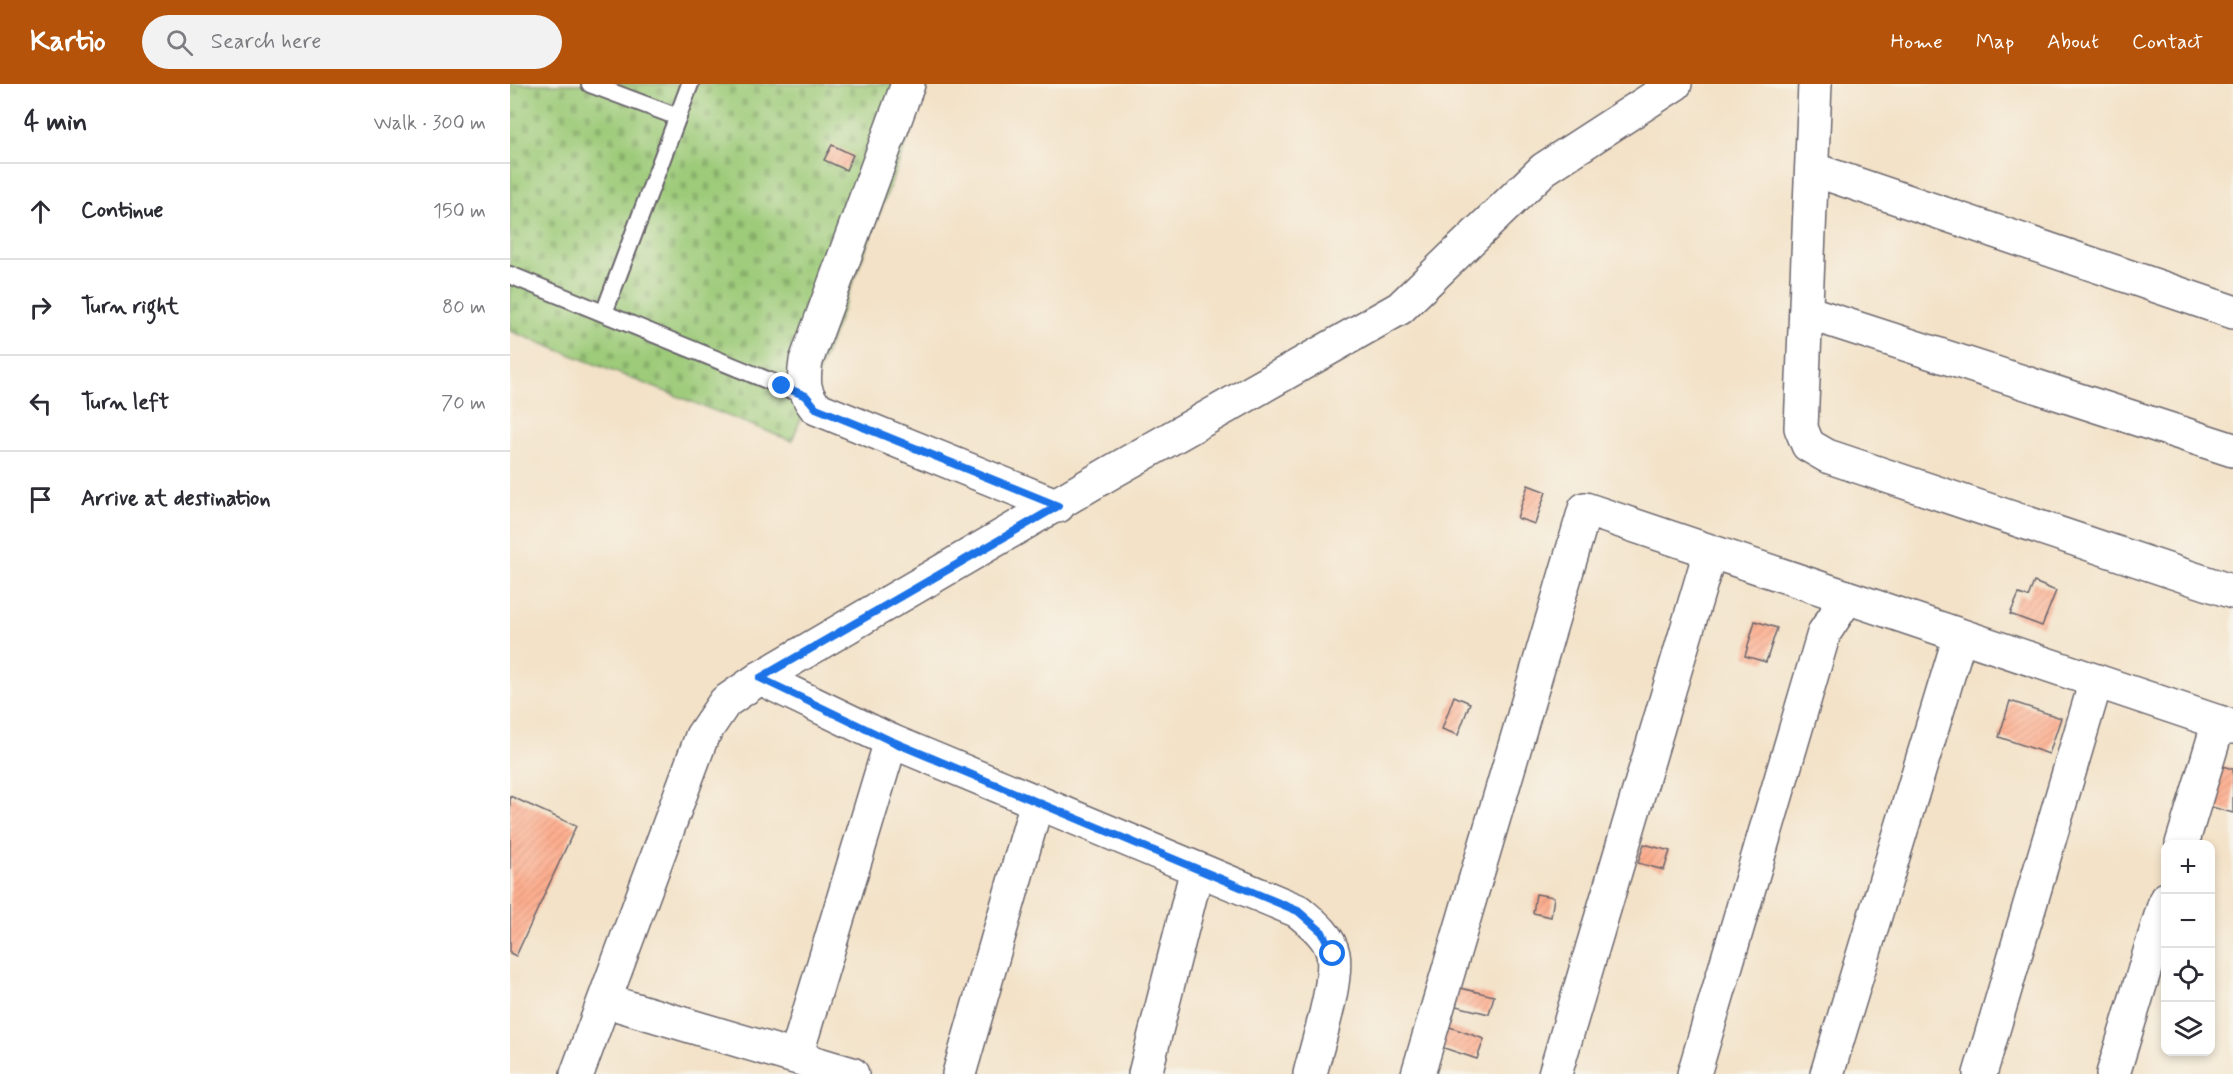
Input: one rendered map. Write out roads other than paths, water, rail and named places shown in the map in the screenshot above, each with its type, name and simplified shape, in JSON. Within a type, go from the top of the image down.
[{"type":"street","points":[[908,84],[806,361],[803,381],[806,396],[816,408],[1058,506]]},
{"type":"street","points":[[577,1074],[606,1001],[702,736],[725,702],[760,678],[1400,308],[1544,169],[1675,84]]},
{"type":"street","points":[[1815,84],[1803,439],[1815,451],[2233,592]]},
{"type":"street","points":[[1812,169],[2233,312]]},
{"type":"street","points":[[1806,312],[2233,450]]},
{"type":"street","points":[[1418,1074],[1585,509],[2226,725],[2183,840]]},
{"type":"street","points":[[1555,1074],[1710,552]]},
{"type":"street","points":[[1694,1074],[1824,633],[1847,598]]},
{"type":"street","points":[[1827,1074],[1960,636]]},
{"type":"street","points":[[760,678],[891,741],[1298,911],[1322,932],[1333,954],[1332,979],[1310,1074]]},
{"type":"street","points":[[1980,1074],[2096,681]]},
{"type":"street","points":[[796,1056],[891,741]]},
{"type":"street","points":[[959,1074],[1037,802]]},
{"type":"street","points":[[1145,1074],[1197,869]]},
{"type":"street","points":[[2113,1074],[2161,916]]},
{"type":"street","points":[[606,1001],[852,1074]]},
{"type":"lane","points":[[590,84],[678,117]]},
{"type":"lane","points":[[604,313],[690,84]]},
{"type":"lane","points":[[510,275],[806,396]]}]
